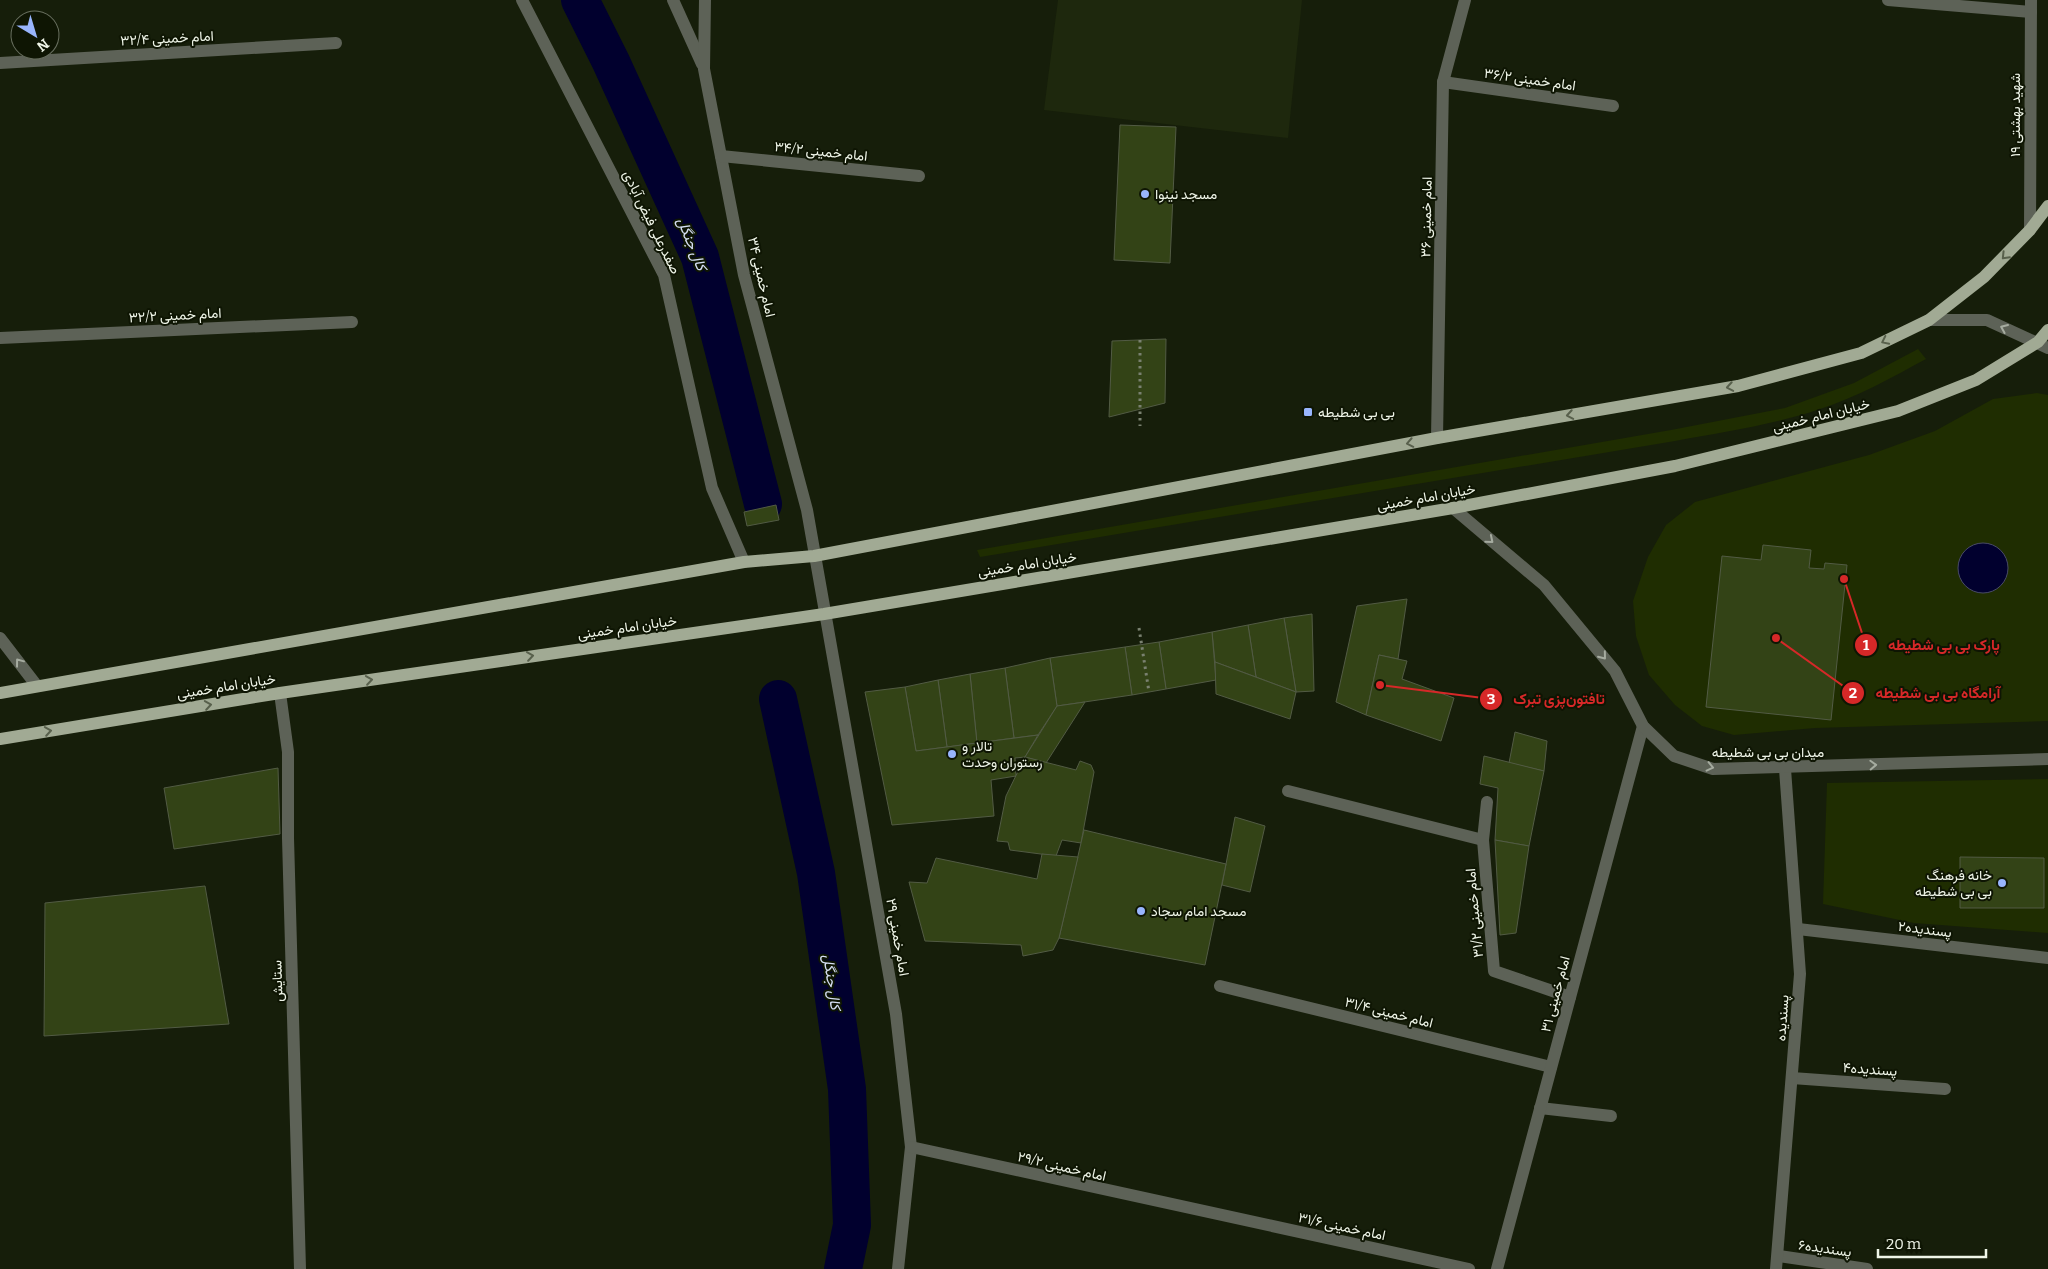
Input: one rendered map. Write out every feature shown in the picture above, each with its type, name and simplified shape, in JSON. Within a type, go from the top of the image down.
[{"type":"main road","points":[[0,693],[744,562],[814,556],[1438,438],[1738,386],[1861,353],[1929,320],[1984,277],[2030,230],[2048,206]]},
{"type":"main road","name":"خیابان امام خمینی","points":[[0,739],[280,693],[824,614],[1453,508],[1675,466],[1898,411],[1976,380],[2043,345],[2048,330]]},
{"type":"street","name":"صفدرعلی فیض آبادی","points":[[522,0],[664,275],[712,488],[744,562]]},
{"type":"street","points":[[673,0],[704,69]]},
{"type":"street","name":"امام خمینی ۳۴","points":[[705,0],[704,69],[744,275],[806,510],[824,614]]},
{"type":"street","name":"امام خمینی ۳۶","points":[[1438,438],[1443,82],[1465,0]]},
{"type":"street","points":[[1888,0],[2031,6]]},
{"type":"street","name":"شهید بهشتی ۱۹","points":[[2030,230],[2031,6]]},
{"type":"street","name":"امام خمینی ۳۲/۴","points":[[0,63],[336,43]]},
{"type":"street","name":"امام خمینی ۳۶/۲","points":[[1443,82],[1613,106]]},
{"type":"street","name":"امام خمینی ۳۴/۲","points":[[721,156],[919,176]]},
{"type":"street","points":[[1929,320],[1987,320],[2043,345]]},
{"type":"street","name":"امام خمینی ۳۲/۲","points":[[0,338],[352,322]]},
{"type":"street","name":"میدان بی بی شطیطه","points":[[1453,508],[1544,585],[1615,671],[1643,726],[1674,756],[1713,770],[2048,759]]},
{"type":"street","name":"امام خمینی ۲۹","points":[[824,614],[896,1014],[911,1147],[898,1269]]},
{"type":"street","points":[[0,638],[37,686]]},
{"type":"street","name":"ستایش","points":[[280,693],[288,752],[288,838],[300,1269]]},
{"type":"street","name":"امام خمینی ۳۱","points":[[1497,1269],[1643,726]]},
{"type":"street","name":"پسندیده","points":[[1778,1263],[1800,974],[1785,769]]},
{"type":"street","points":[[1288,792],[1483,840]]},
{"type":"street","name":"امام خمینی ۳۱/۲","points":[[1487,802],[1483,840],[1494,971],[1570,997]]},
{"type":"street","name":"پسندیده۲","points":[[1798,929],[2048,958]]},
{"type":"street","name":"امام خمینی ۳۱/۴","points":[[1220,986],[1551,1067]]},
{"type":"street","name":"پسندیده۴","points":[[1792,1078],[1945,1089]]},
{"type":"street","points":[[1540,1108],[1611,1116]]},
{"type":"street","name":"امام خمینی ۲۹/۲","points":[[911,1147],[1208,1212]]},
{"type":"street","name":"امام خمینی ۳۱/۶","points":[[1208,1212],[1469,1269]]},
{"type":"street","name":"پسندیده۶","points":[[1778,1263],[1868,1269]]},
{"type":"path","points":[[1140,340],[1140,426]]},
{"type":"path","points":[[1140,628],[1149,692]]},
{"type":"shaded area","points":[[1058,0],[1302,0],[1288,138],[1044,110]]},
{"type":"shaded area","points":[[1918,349],[1926,359],[1874,387],[1820,409],[1766,424],[1675,441],[980,557],[977,550],[1671,430],[1785,408],[1854,383]]},
{"type":"shaded area","points":[[2037,393],[2048,395],[2048,721],[1815,728],[1734,735],[1702,726],[1675,705],[1649,675],[1636,636],[1633,601],[1648,557],[1666,525],[1695,502],[1869,455],[1935,431],[1993,399]]},
{"type":"shaded area","points":[[1978,543],[1988,543],[2001,550],[2008,563],[2008,573],[2001,586],[1988,593],[1978,593],[1969,589],[1962,582],[1958,573],[1958,563],[1962,554],[1969,547]]},
{"type":"shaded area","points":[[2048,779],[2048,933],[1914,923],[1823,904],[1827,783]]},
{"type":"building","name":"مسجد نینوا","points":[[1120,125],[1176,127],[1170,263],[1114,260]]},
{"type":"building","points":[[1166,339],[1165,403],[1109,417],[1112,341]]},
{"type":"building","points":[[776,505],[779,520],[747,526],[744,512]]},
{"type":"building","points":[[1763,545],[1811,550],[1809,568],[1824,569],[1825,563],[1847,565],[1831,720],[1706,707],[1722,556],[1761,560]]},
{"type":"building","points":[[1407,599],[1398,659],[1379,655],[1366,715],[1336,702],[1357,606]]},
{"type":"building","points":[[1312,614],[1314,691],[1296,692],[1284,618]]},
{"type":"building","points":[[1284,618],[1296,692],[1256,677],[1248,625]]},
{"type":"building","points":[[1248,625],[1256,677],[1215,662],[1212,632]]},
{"type":"building","points":[[1212,632],[1216,680],[1166,689],[1159,642]]},
{"type":"building","points":[[1159,642],[1166,689],[1132,695],[1125,647]]},
{"type":"building","points":[[1125,647],[1132,695],[1057,706],[1050,658]]},
{"type":"building","points":[[1379,655],[1407,661],[1402,679],[1454,698],[1441,741],[1366,715]]},
{"type":"building","points":[[1050,658],[1057,706],[1038,735],[1014,738],[1005,668]]},
{"type":"building","points":[[1215,662],[1296,692],[1290,719],[1216,694]]},
{"type":"building","points":[[1005,668],[1014,738],[977,743],[970,674]]},
{"type":"building","points":[[970,674],[977,743],[947,747],[938,680]]},
{"type":"building","points":[[938,680],[947,747],[916,751],[905,687]]},
{"type":"building","name":"تالار و رستوران وحدت","points":[[905,687],[916,751],[1038,735],[1025,757],[1015,758],[1016,776],[991,780],[994,816],[892,825],[865,692]]},
{"type":"building","points":[[1085,702],[1046,763],[1025,757],[1057,706]]},
{"type":"building","points":[[1515,732],[1547,741],[1544,771],[1509,763]]},
{"type":"building","points":[[1484,756],[1544,771],[1529,846],[1495,840],[1498,788],[1480,784]]},
{"type":"building","points":[[1025,757],[1076,770],[1080,761],[1091,765],[1094,772],[1081,843],[1062,840],[1056,856],[1010,850],[1008,842],[997,841],[1006,796]]},
{"type":"building","points":[[278,768],[280,834],[174,849],[164,788]]},
{"type":"building","points":[[1235,817],[1265,826],[1250,892],[1222,885]]},
{"type":"building","name":"مسجد امام سجاد","points":[[1084,830],[1226,864],[1205,965],[1059,938]]},
{"type":"building","points":[[1495,840],[1529,846],[1516,933],[1500,935]]},
{"type":"building","points":[[1042,854],[1078,857],[1059,938],[1053,950],[1023,956],[1021,945],[925,941],[909,882],[927,883],[936,858],[1037,879]]},
{"type":"building","name":"خانه فرهنگ بی بی شطیطه","points":[[1960,857],[2044,858],[2044,908],[1960,908]]},
{"type":"building","points":[[205,886],[229,1024],[44,1036],[45,903]]},
{"type":"waterway","name":"کال جنگل","points":[[580,0],[611,62],[700,257],[763,504]]},
{"type":"waterway","name":"کال جنگل","points":[[778,699],[816,873],[847,1089],[852,1225],[843,1269]]},
{"type":"place","name":"مسجد نینوا","points":[[1145,194]]},
{"type":"place","name":"بی بی شطیطه","points":[[1308,412]]},
{"type":"place","name":"پارک بی بی شطیطه","points":[[1844,579]]},
{"type":"place","name":"آرامگاه بی بی شطیطه","points":[[1776,638]]},
{"type":"place","name":"تافتون‌پزی تبرک","points":[[1380,685]]},
{"type":"place","name":"تالار و رستوران وحدت","points":[[952,754]]},
{"type":"place","name":"خانه فرهنگ بی بی شطیطه","points":[[2002,883]]},
{"type":"place","name":"مسجد امام سجاد","points":[[1141,911]]}]
